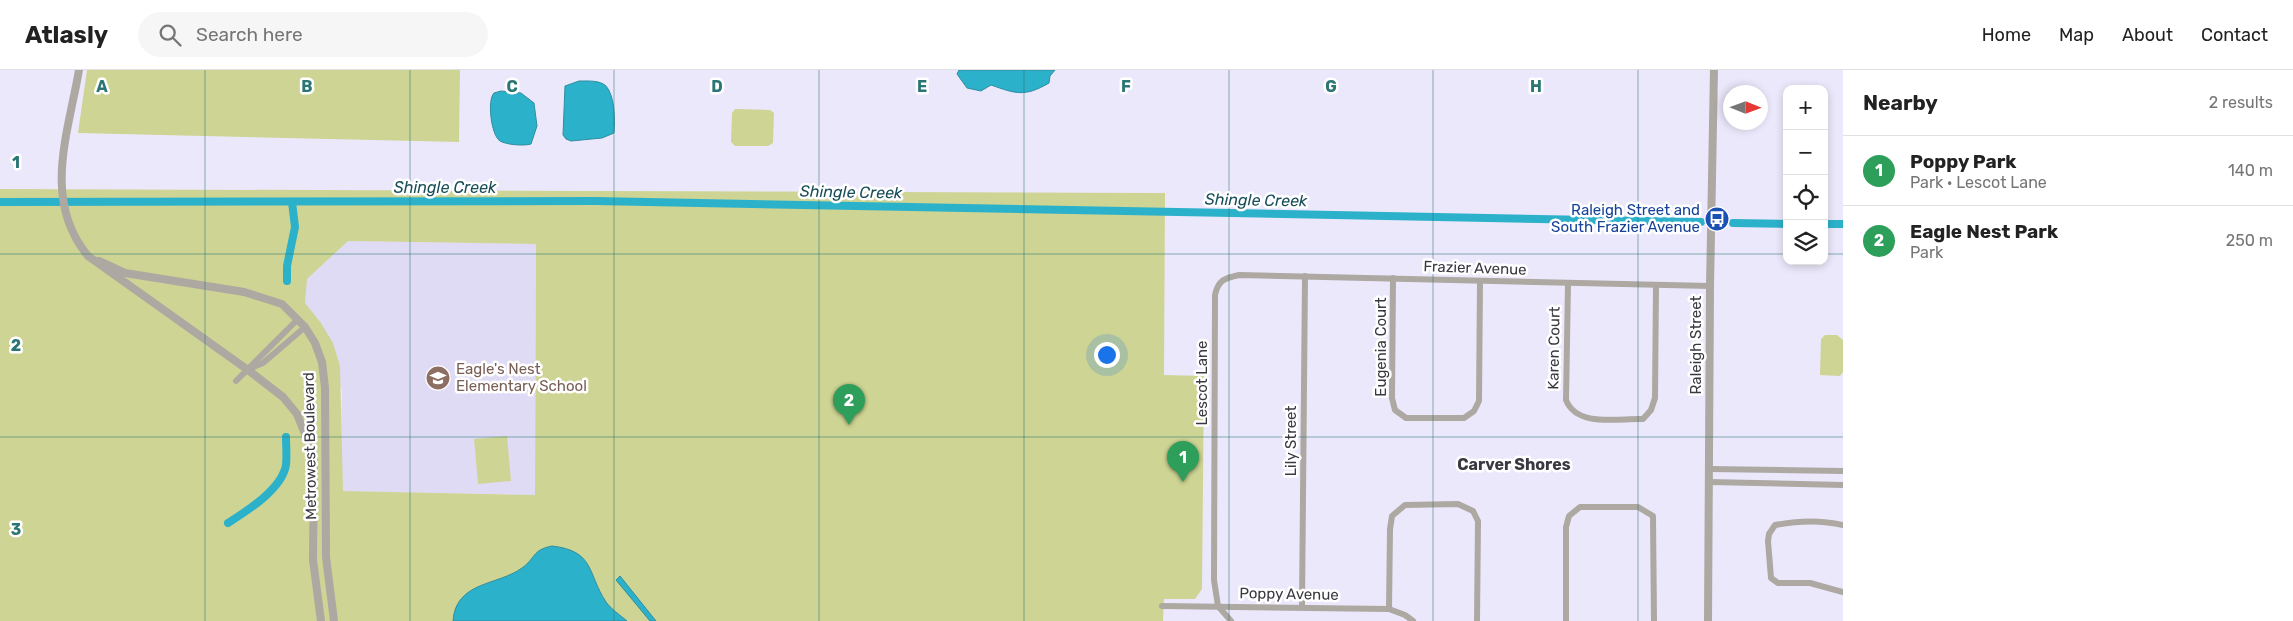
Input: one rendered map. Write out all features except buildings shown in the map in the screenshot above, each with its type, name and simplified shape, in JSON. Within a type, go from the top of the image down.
[{"type":"street","name":"Metrowest Boulevard","points":[[79,70],[61,172],[61,189],[66,217],[78,244],[88,256],[248,370],[282,397],[296,414],[309,442],[314,468],[313,550],[321,621]]},
{"type":"street","name":"Raleigh Street","points":[[1708,621],[1710,286],[1714,70]]},
{"type":"street","name":"Metrowest Boulevard","points":[[88,256],[125,273],[222,288],[266,298],[282,304],[305,327],[322,362],[326,388],[326,557],[334,621]]},
{"type":"street","name":"Frazier Avenue","points":[[1239,275],[1710,286]]},
{"type":"street","name":"Lescot Lane","points":[[1218,606],[1214,580],[1215,295],[1217,285],[1224,278],[1239,275]]},
{"type":"street","name":"Lily Street","points":[[1302,606],[1305,276]]},
{"type":"street","name":"Eugenia Court","points":[[1393,278],[1392,398],[1395,410],[1406,418],[1464,418],[1474,411],[1480,401],[1480,281]]},
{"type":"street","name":"Karen Court","points":[[1568,283],[1566,400],[1569,408],[1584,418],[1643,418],[1651,410],[1655,398],[1656,285]]},
{"type":"street","points":[[236,381],[248,370],[258,356],[298,319]]},
{"type":"street","points":[[248,370],[263,363],[305,327]]},
{"type":"street","points":[[314,468],[327,468]]},
{"type":"street","points":[[1709,469],[1843,472]]},
{"type":"street","points":[[1709,482],[1843,485]]},
{"type":"street","points":[[1389,609],[1390,529],[1392,516],[1405,505],[1458,504],[1473,510],[1478,521],[1477,621]]},
{"type":"street","points":[[1566,621],[1566,527],[1568,516],[1580,507],[1638,507],[1653,516],[1654,621]]},
{"type":"street","points":[[1843,525],[1833,522],[1788,522],[1775,525],[1769,534],[1769,570],[1771,578],[1778,583],[1810,583],[1843,592]]},
{"type":"street","name":"Poppy Avenue","points":[[1162,606],[1302,606],[1389,609],[1405,615],[1413,621]]},
{"type":"street","points":[[1218,606],[1231,621]]},
{"type":"shaded area","name":"Eagle's Nest Elementary School","points":[[348,241],[536,244],[535,495],[343,491],[341,460],[342,391],[305,303],[306,279]]},
{"type":"green space","points":[[87,70],[460,70],[459,142],[78,133]]},
{"type":"green space","points":[[735,109],[770,110],[774,113],[773,143],[768,146],[735,146],[731,142],[732,113]]},
{"type":"green space","points":[[0,189],[1165,193],[1164,375],[1204,376],[1202,589],[1195,599],[1164,599],[1163,621],[0,621]],"holes":[[[348,241],[536,244],[535,495],[343,491],[340,366],[333,343],[321,323],[305,303],[307,279]]]},
{"type":"green space","points":[[1825,335],[1837,335],[1843,340],[1843,372],[1840,376],[1820,375],[1821,339]]},
{"type":"green space","points":[[507,436],[511,481],[478,484],[474,439]]},
{"type":"water","points":[[959,70],[1055,70],[1050,76],[1049,83],[1020,93],[991,85],[981,91],[967,88],[957,74]]},
{"type":"water","points":[[579,81],[600,83],[609,90],[614,108],[614,133],[602,138],[571,141],[563,135],[565,86]]},
{"type":"water","points":[[501,91],[521,93],[534,103],[537,126],[531,144],[507,143],[497,138],[492,125],[490,110],[494,93]]},
{"type":"water","points":[[552,546],[566,549],[583,558],[606,602],[627,621],[453,621],[456,608],[462,598],[470,591],[512,574],[522,568],[537,552]]},
{"type":"water","points":[[620,576],[656,621],[650,621],[616,580]]},
{"type":"waterway","name":"Shingle Creek","points":[[0,202],[595,201],[1701,222]]},
{"type":"waterway","points":[[287,281],[287,266],[295,227],[292,202]]},
{"type":"waterway","name":"Shingle Creek","points":[[1733,223],[1783,224]]},
{"type":"waterway","name":"Shingle Creek","points":[[1828,224],[1843,224]]},
{"type":"waterway","points":[[228,523],[263,498],[278,482],[286,465],[286,437]]},
{"type":"place","name":"Raleigh Street and South Frazier Avenue","points":[[1717,219]]},
{"type":"place","name":"Eagle's Nest Elementary School","points":[[438,378]]},
{"type":"place","name":"Eagle Nest Park","points":[[849,425]]},
{"type":"place","name":"Poppy Park","points":[[1183,482]]},
{"type":"district","name":"Carver Shores","points":[[1514,464]]}]
